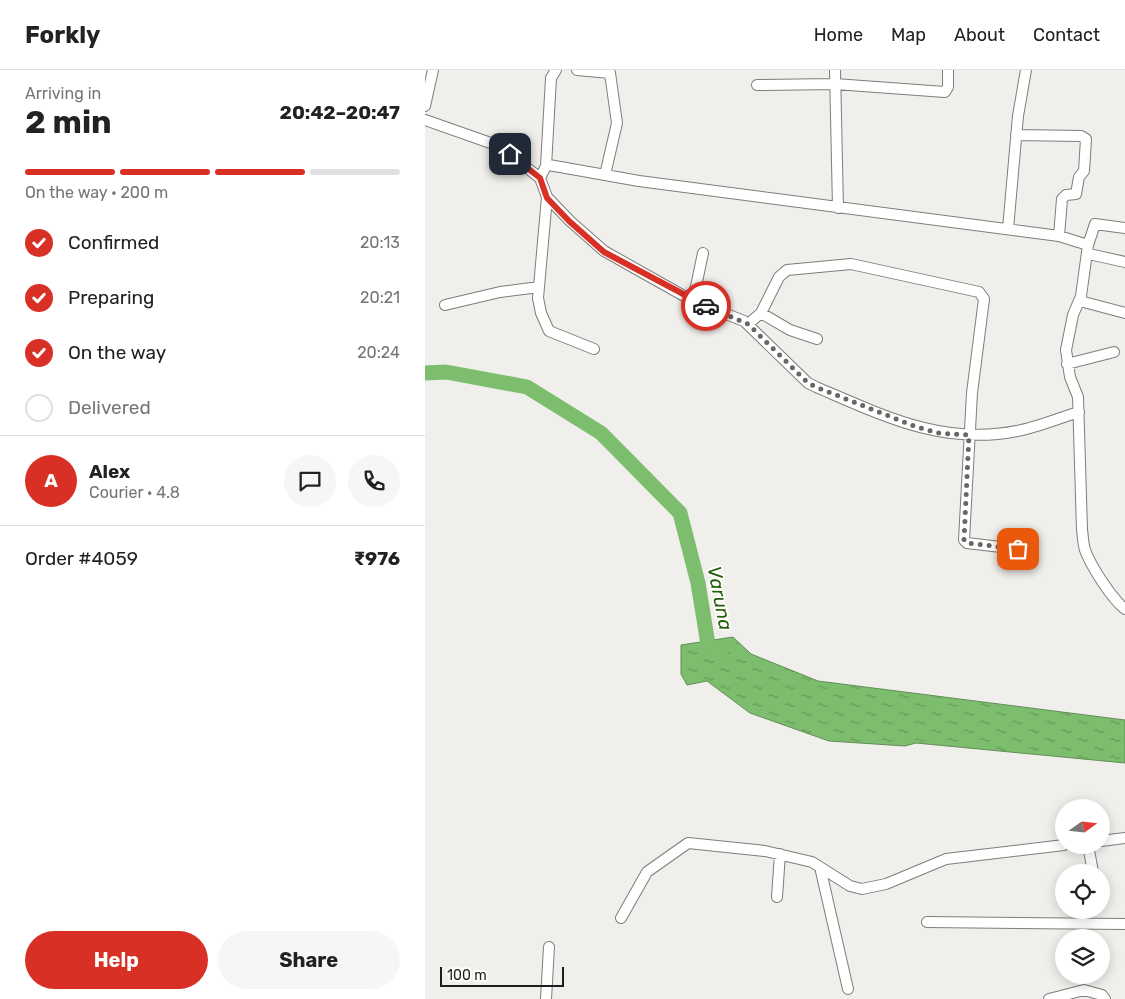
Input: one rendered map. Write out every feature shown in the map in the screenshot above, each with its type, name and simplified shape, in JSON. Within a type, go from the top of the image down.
[{"type":"street","points":[[425,106],[433,70]]},
{"type":"street","points":[[540,178],[546,166],[551,78],[556,70]]},
{"type":"street","points":[[577,70],[610,73],[617,123],[605,175]]},
{"type":"street","points":[[835,70],[838,208]]},
{"type":"street","points":[[757,84],[835,84],[945,92],[949,88],[948,70]]},
{"type":"street","points":[[1008,229],[1016,135],[1026,70]]},
{"type":"street","points":[[425,120],[499,146],[540,178],[547,198],[539,287],[541,313],[549,331],[594,350]]},
{"type":"street","points":[[1016,135],[1081,136],[1086,140],[1085,171],[1079,177],[1076,194],[1066,195],[1063,200],[1059,236]]},
{"type":"street","points":[[546,166],[838,208],[1059,236],[1088,250],[1125,262]]},
{"type":"street","points":[[547,198],[569,221],[604,252],[693,301],[748,324],[808,383],[816,387],[914,426],[937,433],[994,435],[1019,431],[1079,412]]},
{"type":"street","points":[[1125,228],[1095,224],[1088,250],[1080,301],[1073,315],[1067,342],[1067,364],[1078,397],[1084,548],[1112,594],[1125,609]]},
{"type":"street","points":[[693,301],[703,253]]},
{"type":"street","points":[[748,324],[761,313],[783,273],[839,264],[851,264],[979,292],[984,299],[969,435],[964,540],[967,543],[1018,549]]},
{"type":"street","points":[[445,305],[500,292],[539,287]]},
{"type":"street","points":[[1080,301],[1125,313]]},
{"type":"street","points":[[761,313],[791,330],[817,338]]},
{"type":"street","points":[[1067,364],[1114,352]]},
{"type":"street","points":[[1110,840],[1125,838]]},
{"type":"street","points":[[621,918],[647,872],[688,843],[780,854],[820,866],[827,874],[850,886],[862,889],[874,888],[946,859],[1055,846]]},
{"type":"street","points":[[777,897],[780,854]]},
{"type":"street","points":[[820,866],[848,990]]},
{"type":"street","points":[[927,922],[1125,924]]},
{"type":"street","points":[[546,999],[549,947]]},
{"type":"street","points":[[1049,999],[1084,990],[1102,995],[1105,999]]},
{"type":"water","points":[[733,637],[751,654],[818,681],[1125,720],[1125,763],[916,743],[905,746],[829,741],[750,713],[707,681],[687,685],[681,674],[681,645]]},
{"type":"waterway","name":"Varuna","points":[[425,373],[446,372],[527,387],[601,433],[680,513],[698,583],[708,644],[720,655]]},
{"type":"way so far","points":[[706,306],[744,321],[808,383],[816,387],[914,426],[937,433],[969,435],[964,540],[967,543],[1018,549]]},
{"type":"route","points":[[510,154],[540,178],[547,198],[569,221],[604,252],[693,301],[706,306]]}]
